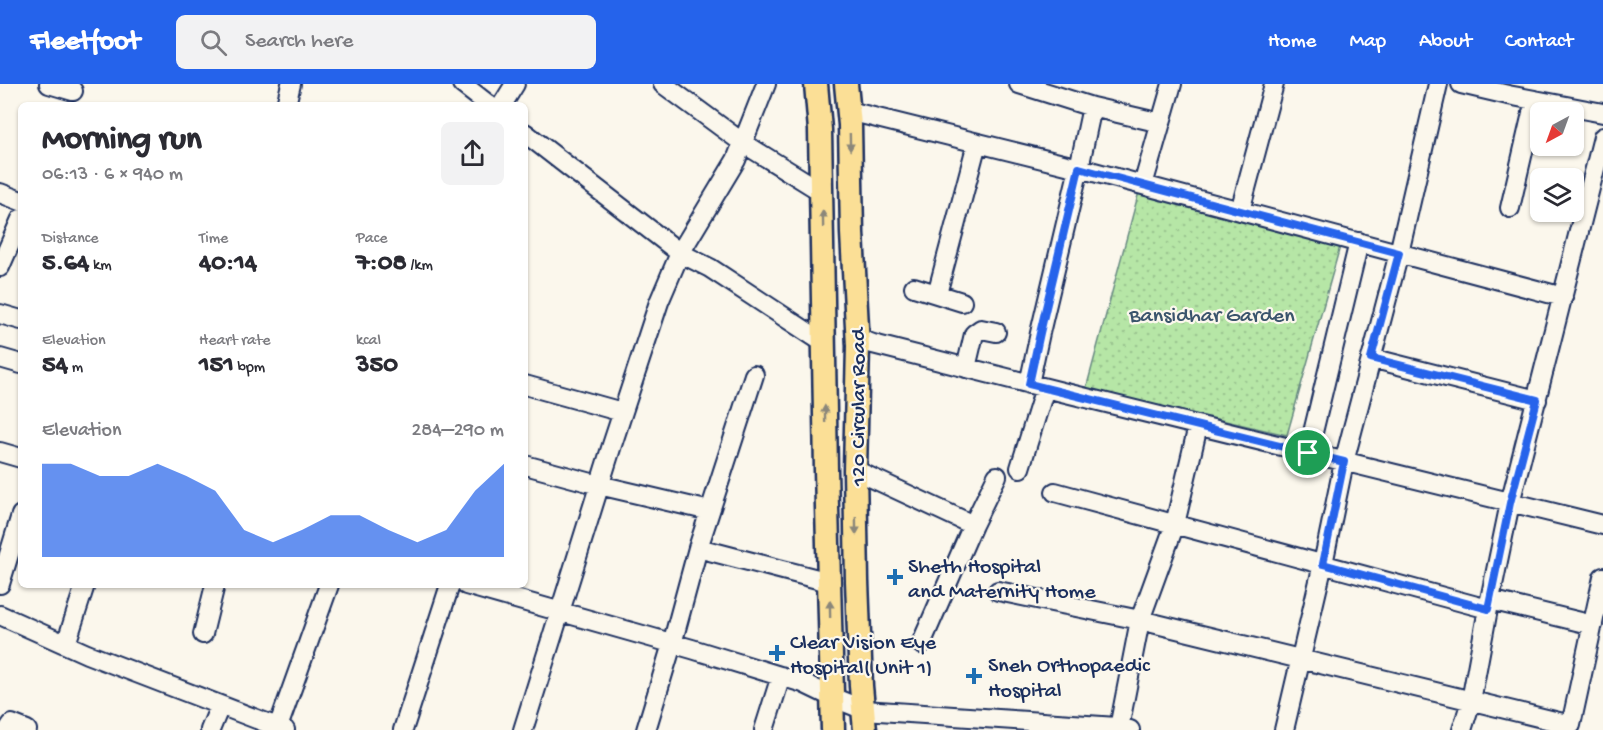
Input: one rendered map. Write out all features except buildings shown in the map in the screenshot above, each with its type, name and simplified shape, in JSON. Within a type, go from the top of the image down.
[{"type":"main road","name":"120 Circular Road","points":[[816,84],[822,192],[833,730]]},
{"type":"main road","name":"120 Circular Road","points":[[846,84],[849,111],[857,338],[855,470],[857,581],[864,720]]},
{"type":"street","points":[[49,84],[71,93]]},
{"type":"street","points":[[462,84],[485,102]]},
{"type":"street","points":[[504,102],[515,84]]},
{"type":"street","points":[[664,84],[743,143],[822,192]]},
{"type":"street","points":[[523,730],[622,412],[659,302],[680,252],[736,160],[766,84]]},
{"type":"street","points":[[1019,84],[1048,88],[1092,107],[1161,123]]},
{"type":"street","points":[[1143,185],[1172,84]]},
{"type":"street","points":[[1240,211],[1274,84]]},
{"type":"street","points":[[1284,730],[1344,462],[1399,253],[1438,84]]},
{"type":"street","points":[[1461,84],[1603,113]]},
{"type":"street","points":[[1510,208],[1535,100]]},
{"type":"street","points":[[1020,468],[1037,386],[1040,333],[1092,107]]},
{"type":"street","points":[[849,111],[1079,168],[1563,297]]},
{"type":"street","points":[[528,135],[680,252],[710,268],[824,343]]},
{"type":"street","points":[[1462,730],[1471,701],[1510,503],[1603,137]]},
{"type":"street","points":[[937,294],[977,143]]},
{"type":"street","points":[[0,193],[18,200]]},
{"type":"street","points":[[0,267],[18,226]]},
{"type":"street","points":[[1308,453],[1359,242]]},
{"type":"street","points":[[914,287],[962,302]]},
{"type":"street","points":[[0,314],[18,319]]},
{"type":"street","points":[[966,368],[976,331],[981,329],[996,332]]},
{"type":"street","points":[[857,338],[1037,386],[1603,525]]},
{"type":"street","points":[[0,358],[18,363]]},
{"type":"street","points":[[1371,358],[1537,400]]},
{"type":"street","points":[[646,730],[698,548],[754,375]]},
{"type":"street","points":[[528,386],[622,412]]},
{"type":"street","points":[[476,588],[803,683],[832,697],[864,720],[1124,729],[1140,620],[1175,524],[1198,426]]},
{"type":"street","points":[[0,452],[18,457]]},
{"type":"street","points":[[528,466],[710,511]]},
{"type":"street","points":[[855,470],[973,525]]},
{"type":"street","points":[[921,644],[997,476]]},
{"type":"street","points":[[1055,492],[1323,564],[1489,604],[1593,625]]},
{"type":"street","points":[[0,584],[18,525]]},
{"type":"street","points":[[698,548],[829,582]]},
{"type":"street","points":[[998,591],[1140,620],[1471,701],[1570,728],[1603,577]]},
{"type":"street","points":[[66,644],[84,588]]},
{"type":"street","points":[[204,634],[214,588]]},
{"type":"street","points":[[0,615],[87,654],[280,729],[328,588]]},
{"type":"street","points":[[404,730],[449,588]]},
{"type":"street","points":[[764,730],[781,676]]},
{"type":"street","points":[[210,730],[220,706]]},
{"type":"green space","name":"Bansidhar Garden","points":[[1140,188],[1341,243],[1287,435],[1086,389]]},
{"type":"place","name":"Sheth Hospital and Maternity Home","points":[[895,577]]},
{"type":"place","name":"Clear Vision Eye Hospital( Unit 1)","points":[[777,653]]},
{"type":"place","name":"Sneh Orthopaedic Hospital","points":[[974,676]]},
{"type":"route","points":[[1079,168],[1399,253],[1371,358],[1537,400],[1510,503],[1488,609],[1323,564],[1344,462],[1308,453],[1029,384],[1079,168]]}]
